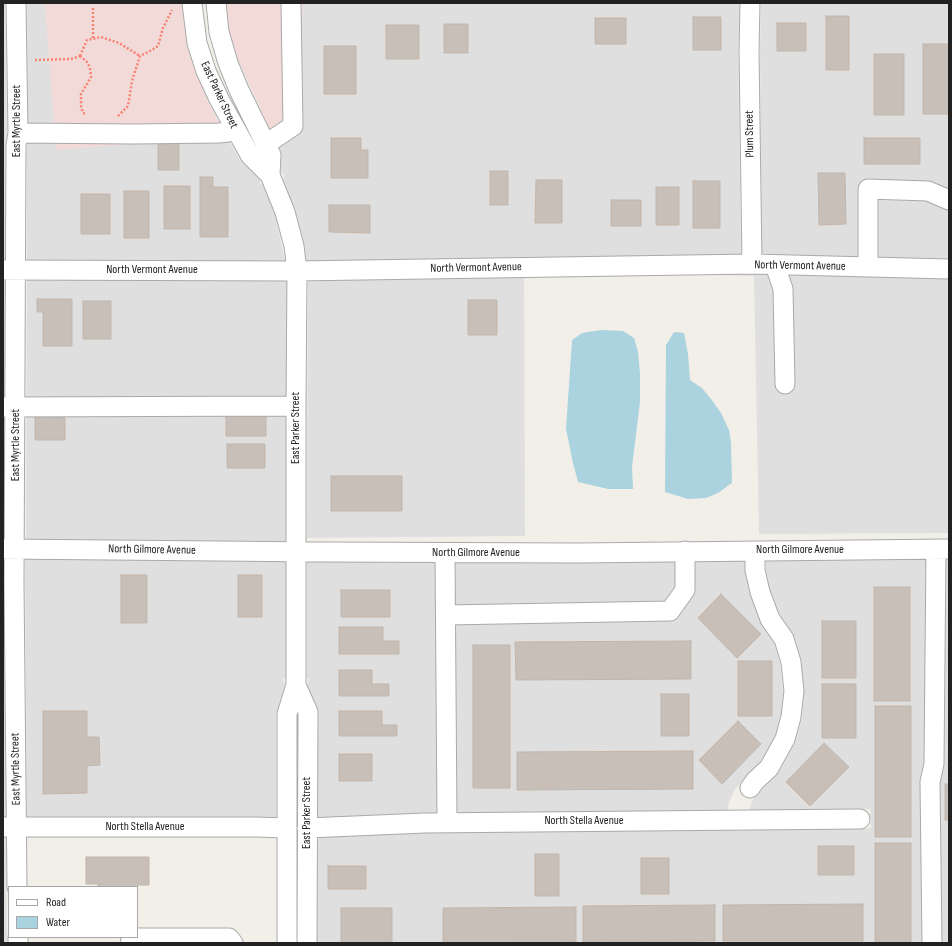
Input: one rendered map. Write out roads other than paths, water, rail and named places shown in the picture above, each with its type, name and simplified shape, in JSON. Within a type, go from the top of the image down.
[{"type":"street","name":"East Myrtle Street","points":[[16,3],[18,133],[16,145],[10,270],[9,548],[14,622],[10,828],[17,886]]},
{"type":"street","name":"East Parker Street","points":[[192,3],[197,43],[206,71],[219,99],[250,155],[270,175],[285,212],[294,246],[298,270],[296,406],[296,685],[286,714],[286,943]]},
{"type":"street","name":"East Parker Street","points":[[216,3],[219,32],[228,63],[271,155],[270,175]]},
{"type":"street","points":[[266,144],[293,126],[291,3]]},
{"type":"street","name":"Plum Street","points":[[750,3],[749,50],[752,264]]},
{"type":"street","points":[[18,133],[133,134],[219,133],[236,131]]},
{"type":"street","points":[[868,267],[868,189],[928,191],[949,200]]},
{"type":"street","name":"North Vermont Avenue","points":[[10,270],[298,270],[752,264],[949,269]]},
{"type":"street","points":[[775,265],[782,289],[785,384]]},
{"type":"street","points":[[9,407],[296,406]]},
{"type":"street","name":"North Gilmore Avenue","points":[[9,548],[445,553],[942,549]]},
{"type":"street","points":[[932,943],[930,782],[942,764],[935,700],[942,549]]},
{"type":"street","points":[[446,616],[670,611],[685,590],[685,551]]},
{"type":"street","points":[[750,788],[769,768],[785,739],[791,717],[794,691],[791,662],[784,639],[770,619],[760,592],[755,570],[755,551]]},
{"type":"street","points":[[445,553],[447,822]]},
{"type":"street","name":"East Parker Street","points":[[296,685],[308,712],[307,943]]},
{"type":"street","name":"North Stella Avenue","points":[[308,828],[447,822],[860,818]]},
{"type":"street","name":"North Stella Avenue","points":[[10,828],[286,828]]},
{"type":"street","points":[[130,943],[135,938],[230,938],[233,943]]},
{"type":"water","points":[[601,330],[623,331],[634,338],[638,352],[640,402],[632,467],[633,489],[608,489],[578,482],[566,429],[572,340],[582,333]]},
{"type":"water","points":[[674,332],[684,333],[688,354],[690,380],[702,388],[711,399],[721,413],[729,430],[731,443],[732,483],[718,493],[706,498],[688,499],[665,492],[666,345]]}]
